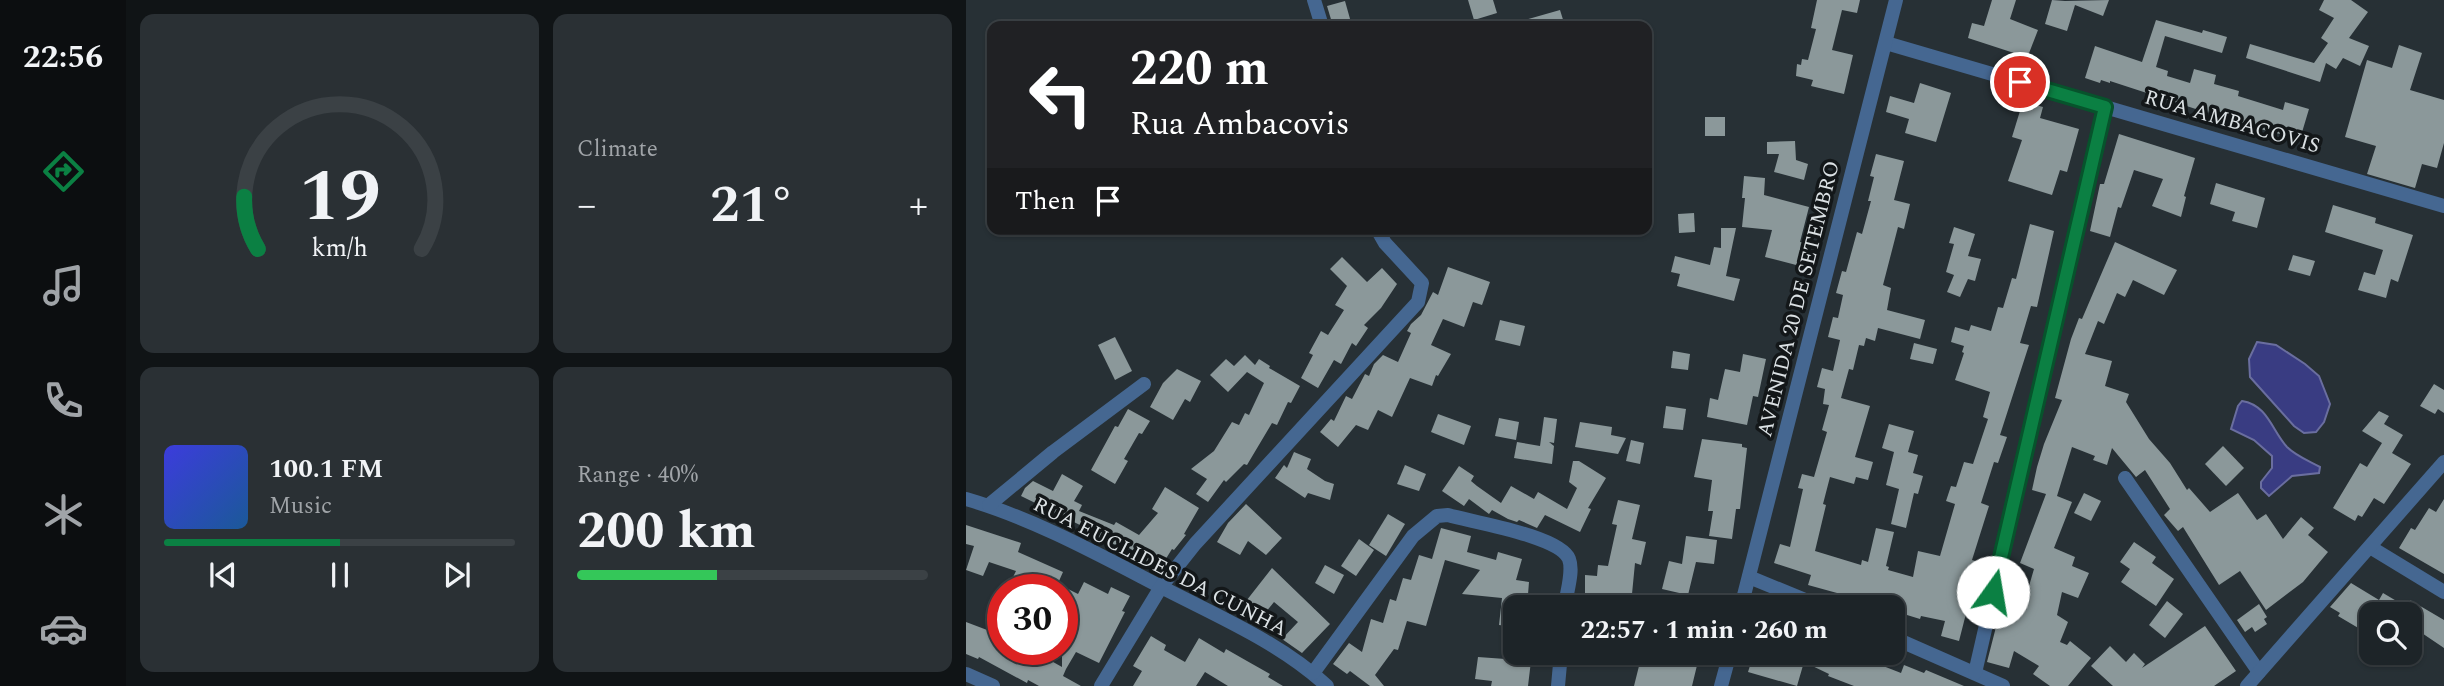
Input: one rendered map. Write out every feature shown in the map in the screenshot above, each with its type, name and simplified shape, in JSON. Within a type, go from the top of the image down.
[{"type":"street","points":[[1314,0],[1320,21]]},
{"type":"street","name":"AVENIDA 20 DE SETEMBRO","points":[[1744,595],[1896,0]]},
{"type":"street","name":"RUA AMBACOVIS","points":[[1886,43],[2444,206]]},
{"type":"street","points":[[1975,673],[2105,107]]},
{"type":"street","points":[[1101,686],[1161,586],[1195,544],[1418,302],[1422,284],[1406,268],[1381,235]]},
{"type":"street","points":[[989,505],[1053,452],[1144,384]]},
{"type":"street","points":[[2247,686],[2444,462]]},
{"type":"street","points":[[2125,478],[2259,672]]},
{"type":"street","name":"RUA EUCLIDES DA CUNHA","points":[[966,499],[989,505],[1064,538],[1161,586],[1260,638],[1313,673],[1327,686]]},
{"type":"street","points":[[1313,673],[1413,536],[1437,516],[1448,515],[1538,537],[1562,550],[1569,558],[1567,595]]},
{"type":"street","points":[[2370,547],[2444,592]]},
{"type":"street","points":[[1749,577],[1793,595]]},
{"type":"street","points":[[1905,643],[2003,686]]},
{"type":"street","points":[[1558,686],[1560,665]]},
{"type":"street","points":[[1721,686],[1727,665]]},
{"type":"street","points":[[966,674],[993,686]]},
{"type":"shaded area","points":[[2257,342],[2276,345],[2319,376],[2330,404],[2324,422],[2316,432],[2304,433],[2294,426],[2250,377],[2249,359]]},
{"type":"shaded area","points":[[2242,401],[2251,403],[2264,413],[2287,447],[2320,467],[2319,473],[2292,476],[2269,496],[2261,488],[2261,482],[2272,468],[2272,456],[2254,440],[2231,429]]},
{"type":"building","points":[[1468,0],[1493,0],[1497,13],[1474,20]]},
{"type":"building","points":[[1817,0],[1860,0],[1857,13],[1842,10],[1832,50],[1853,55],[1844,94],[1811,86],[1813,80],[1796,76],[1797,64],[1801,65],[1802,59],[1808,60],[1816,29],[1811,28]]},
{"type":"building","points":[[1992,0],[2016,0],[2010,19],[2038,30],[2026,61],[2013,55],[2014,53],[1968,38],[1972,23],[1984,26]]},
{"type":"building","points":[[2052,0],[2109,0],[2103,16],[2075,5],[2067,31],[2045,24]]},
{"type":"building","points":[[2324,0],[2351,0],[2368,12],[2349,38],[2369,46],[2360,66],[2343,58],[2336,69],[2326,63],[2320,82],[2246,58],[2250,44],[2314,63],[2328,43],[2321,38],[2334,18],[2319,10]]},
{"type":"building","points":[[1345,1],[1351,21],[1332,21],[1327,6]]},
{"type":"building","points":[[1560,10],[1563,21],[1521,21]]},
{"type":"building","points":[[2156,20],[2227,37],[2222,53],[2165,36],[2156,67],[2168,71],[2167,76],[2190,83],[2194,69],[2216,75],[2214,84],[2239,91],[2238,96],[2283,110],[2285,102],[2309,109],[2300,139],[2232,122],[2234,116],[2209,109],[2208,113],[2110,81],[2101,80],[2100,83],[2085,78],[2095,46],[2142,62]]},
{"type":"building","points":[[2399,45],[2422,53],[2410,90],[2444,100],[2444,143],[2437,168],[2422,164],[2415,188],[2367,174],[2376,146],[2345,137],[2367,60],[2392,68]]},
{"type":"building","points":[[1920,83],[1951,93],[1936,142],[1905,133],[1909,119],[1886,112],[1890,96],[1914,103]]},
{"type":"building","points":[[2023,101],[2043,107],[2040,118],[2079,129],[2067,172],[2060,170],[2052,195],[2008,181],[2022,140],[2012,137]]},
{"type":"building","points":[[1705,117],[1725,117],[1725,136],[1705,136]]},
{"type":"building","points":[[2119,134],[2195,158],[2181,217],[2152,206],[2163,179],[2134,170],[2121,208],[2118,207],[2110,237],[2090,231],[2100,184],[2104,184]]},
{"type":"building","points":[[1795,141],[1796,160],[1808,164],[1804,180],[1774,172],[1779,154],[1767,154],[1767,142]]},
{"type":"building","points":[[1876,154],[1904,161],[1894,200],[1910,204],[1904,229],[1898,227],[1883,285],[1891,288],[1887,310],[1925,320],[1920,339],[1878,328],[1875,341],[1866,338],[1864,346],[1859,345],[1853,370],[1849,369],[1841,398],[1870,406],[1855,457],[1873,462],[1868,480],[1856,477],[1854,484],[1830,477],[1815,551],[1861,565],[1862,560],[1868,562],[1876,528],[1894,532],[1886,566],[1889,567],[1888,570],[1913,577],[1918,551],[1940,556],[1955,504],[1946,501],[1951,486],[1956,487],[1964,462],[1973,464],[1988,419],[1983,417],[1990,392],[1955,380],[1964,346],[1951,342],[1955,327],[1969,331],[1971,325],[1991,331],[1998,307],[2003,308],[2012,278],[2016,279],[2030,224],[2054,231],[2037,307],[2031,306],[2020,343],[2029,345],[2000,435],[2007,437],[1998,463],[1994,462],[1981,503],[1989,506],[1972,560],[1984,564],[1977,585],[1974,584],[1959,641],[1941,636],[1945,621],[1921,616],[1920,619],[1905,614],[1905,595],[1836,595],[1837,593],[1808,585],[1811,575],[1774,563],[1780,544],[1790,547],[1803,489],[1798,488],[1802,474],[1814,477],[1827,432],[1822,430],[1829,405],[1823,404],[1825,389],[1817,387],[1822,368],[1833,371],[1840,340],[1828,337],[1833,317],[1838,318],[1843,295],[1836,293],[1842,271],[1846,272],[1857,232],[1862,234],[1871,201],[1868,201],[1874,177],[1870,176]]},
{"type":"building","points":[[1744,176],[1765,178],[1764,195],[1809,207],[1800,242],[1806,243],[1800,266],[1765,257],[1772,230],[1742,227]]},
{"type":"building","points":[[2216,183],[2265,198],[2257,228],[2232,221],[2235,212],[2210,204]]},
{"type":"building","points":[[2333,205],[2376,218],[2375,223],[2413,235],[2398,282],[2391,279],[2386,298],[2358,290],[2364,272],[2375,275],[2383,250],[2325,232]]},
{"type":"building","points":[[1694,213],[1695,232],[1679,233],[1678,214]]},
{"type":"building","points":[[1954,227],[1975,234],[1968,256],[1981,259],[1975,281],[1968,279],[1960,297],[1947,292],[1954,275],[1946,272],[1954,244],[1949,243]]},
{"type":"building","points":[[1721,228],[1736,228],[1726,276],[1740,279],[1734,301],[1677,286],[1680,274],[1671,272],[1675,256],[1710,265],[1714,247],[1721,248]]},
{"type":"building","points":[[2115,242],[2177,270],[2164,295],[2133,280],[2125,297],[2117,293],[2104,324],[2098,321],[2085,354],[2112,361],[2105,386],[2129,394],[2126,402],[2149,439],[2170,463],[2187,490],[2189,488],[2210,512],[2238,493],[2257,520],[2266,514],[2283,539],[2301,517],[2314,528],[2308,535],[2328,552],[2303,582],[2266,610],[2240,571],[2219,585],[2183,527],[2178,531],[2164,515],[2170,509],[2145,470],[2136,477],[2112,448],[2107,465],[2093,460],[2095,456],[2072,447],[2057,496],[2072,502],[2054,548],[2075,557],[2072,566],[2089,573],[2078,598],[2062,592],[2057,615],[2068,622],[2060,642],[2067,645],[2070,641],[2091,658],[2068,686],[2050,686],[2033,674],[2039,666],[2014,651],[2009,668],[1987,662],[1996,627],[2001,628],[2011,599],[2024,603],[2034,569],[2020,563],[2046,494],[2032,490],[2037,467],[2062,400],[2055,398],[2071,339]]},
{"type":"building","points":[[2293,255],[2315,261],[2310,276],[2288,270]]},
{"type":"building","points":[[1342,257],[1367,282],[1382,268],[1397,284],[1381,308],[1364,325],[1368,328],[1356,346],[1352,343],[1341,364],[1334,360],[1318,388],[1301,378],[1313,355],[1309,353],[1321,331],[1328,335],[1344,310],[1335,305],[1347,286],[1330,269]]},
{"type":"building","points":[[1448,267],[1490,282],[1482,305],[1473,302],[1464,327],[1443,319],[1431,345],[1451,354],[1438,376],[1436,375],[1432,386],[1410,378],[1392,417],[1378,410],[1368,430],[1356,425],[1338,447],[1320,432],[1331,419],[1334,421],[1346,396],[1352,399],[1365,374],[1369,376],[1374,364],[1383,355],[1398,362],[1411,333],[1407,331],[1421,315],[1433,292],[1438,295]]},
{"type":"building","points":[[1500,320],[1525,326],[1520,346],[1495,340]]},
{"type":"building","points":[[1115,337],[1132,371],[1115,380],[1098,345]]},
{"type":"building","points":[[1914,343],[1937,349],[1933,364],[1910,359]]},
{"type":"building","points":[[1673,351],[1690,354],[1688,370],[1671,368]]},
{"type":"building","points":[[1743,354],[1766,359],[1758,397],[1753,396],[1747,425],[1707,417],[1710,398],[1718,400],[1725,369],[1740,372]]},
{"type":"building","points":[[1245,355],[1255,365],[1259,359],[1300,386],[1291,403],[1288,402],[1277,425],[1272,423],[1247,465],[1244,464],[1226,482],[1224,480],[1208,502],[1196,494],[1207,479],[1191,469],[1214,451],[1232,422],[1239,425],[1245,413],[1249,415],[1264,383],[1247,372],[1228,392],[1210,375],[1226,359],[1234,366]]},
{"type":"building","points":[[1177,369],[1201,381],[1190,402],[1185,399],[1173,420],[1150,407],[1163,383]]},
{"type":"building","points":[[2434,384],[2444,390],[2444,413],[2438,409],[2435,414],[2420,406]]},
{"type":"building","points":[[1666,406],[1686,409],[1683,430],[1663,428]]},
{"type":"building","points":[[1128,409],[1150,421],[1142,434],[1139,433],[1124,459],[1128,461],[1115,484],[1091,470],[1115,426],[1118,427]]},
{"type":"building","points":[[2379,411],[2389,416],[2384,424],[2403,435],[2392,453],[2411,464],[2384,504],[2374,498],[2362,517],[2358,515],[2355,521],[2333,508],[2360,463],[2367,467],[2382,443],[2362,431]]},
{"type":"building","points":[[1438,414],[1471,426],[1464,445],[1431,432]]},
{"type":"building","points":[[1544,417],[1557,419],[1554,443],[1549,442],[1554,446],[1552,464],[1514,458],[1517,442],[1540,446]]},
{"type":"building","points":[[1499,418],[1519,422],[1516,440],[1495,436]]},
{"type":"building","points":[[1580,422],[1612,427],[1611,435],[1626,438],[1618,454],[1575,447]]},
{"type":"building","points":[[1889,424],[1914,431],[1908,452],[1918,455],[1913,473],[1923,476],[1918,494],[1914,493],[1906,528],[1891,524],[1899,489],[1886,485],[1894,452],[1882,448]]},
{"type":"building","points":[[1702,439],[1742,444],[1742,447],[1747,448],[1740,509],[1736,509],[1732,539],[1709,536],[1713,511],[1708,511],[1712,480],[1694,477]]},
{"type":"building","points":[[1631,440],[1644,443],[1640,464],[1626,461]]},
{"type":"building","points":[[2223,446],[2244,468],[2226,486],[2205,464]]},
{"type":"building","points":[[1294,452],[1311,459],[1307,469],[1334,484],[1330,500],[1308,493],[1305,498],[1275,478],[1284,465],[1287,468]]},
{"type":"building","points":[[1573,461],[1579,461],[1606,478],[1588,508],[1591,509],[1580,532],[1545,515],[1537,528],[1519,520],[1517,522],[1508,519],[1492,510],[1489,514],[1469,499],[1464,506],[1442,491],[1459,466],[1474,476],[1471,481],[1501,503],[1511,486],[1534,499],[1538,492],[1567,509],[1577,488],[1569,482]]},
{"type":"building","points":[[1405,465],[1426,474],[1419,491],[1397,484]]},
{"type":"building","points":[[1062,474],[1083,486],[1074,501],[1082,505],[1079,511],[1114,525],[1116,522],[1139,535],[1158,513],[1152,509],[1165,487],[1199,508],[1184,534],[1186,535],[1174,550],[1172,549],[1157,573],[1139,561],[1142,556],[1118,541],[1116,545],[1085,532],[1086,528],[1021,496],[1033,481],[1053,491]]},
{"type":"building","points":[[2084,493],[2101,501],[2091,521],[2074,513]]},
{"type":"building","points":[[2444,499],[2444,574],[2399,548],[2411,528],[2415,530],[2429,508],[2436,512]]},
{"type":"building","points":[[1618,500],[1640,505],[1632,539],[1646,542],[1641,565],[1635,563],[1632,594],[1585,595],[1585,575],[1597,576],[1598,565],[1608,566],[1617,525],[1612,524]]},
{"type":"building","points":[[1246,504],[1282,538],[1266,555],[1248,541],[1240,555],[1217,542],[1228,523]]},
{"type":"building","points":[[1388,514],[1405,524],[1386,556],[1369,545]]},
{"type":"building","points":[[966,525],[1021,543],[1018,552],[1063,572],[1014,574],[1016,571],[989,562],[983,576],[966,570],[974,546],[966,544]]},
{"type":"building","points":[[1441,528],[1471,536],[1467,552],[1496,560],[1498,552],[1522,559],[1516,580],[1529,582],[1528,595],[1503,595],[1503,625],[1499,625],[1502,598],[1462,594],[1480,570],[1445,560],[1426,626],[1407,621],[1398,650],[1394,649],[1375,675],[1384,686],[1370,686],[1350,671],[1347,674],[1333,664],[1349,643],[1362,652],[1371,619],[1383,623],[1390,599],[1396,601],[1403,578],[1411,580],[1419,555],[1432,559]]},
{"type":"building","points":[[1686,536],[1717,540],[1714,564],[1696,562],[1688,595],[1662,589],[1669,561],[1682,564]]},
{"type":"building","points":[[1359,539],[1374,550],[1356,576],[1341,566]]},
{"type":"building","points":[[2134,542],[2156,557],[2152,563],[2174,579],[2156,606],[2121,582],[2130,569],[2120,562]]},
{"type":"building","points":[[1325,565],[1344,575],[1334,594],[1315,583]]},
{"type":"building","points":[[1272,568],[1330,624],[1302,653],[1282,639],[1298,622],[1274,602],[1261,618],[1243,605]]},
{"type":"building","points":[[1084,582],[1108,594],[1111,587],[1130,596],[1122,611],[1125,612],[1099,663],[1078,653],[1078,594]]},
{"type":"building","points":[[2351,583],[2379,600],[2383,593],[2398,602],[2359,602],[2359,628],[2338,616],[2340,613],[2330,607]]},
{"type":"building","points":[[2167,601],[2183,614],[2165,638],[2149,625]]},
{"type":"building","points":[[2259,604],[2267,617],[2264,619],[2267,624],[2255,632],[2252,627],[2245,632],[2237,620]]},
{"type":"building","points":[[2422,607],[2444,620],[2444,648],[2422,633]]},
{"type":"building","points":[[966,622],[987,630],[987,661],[966,654]]},
{"type":"building","points":[[2205,626],[2236,671],[2214,686],[2113,686],[2091,666],[2110,646],[2126,662],[2134,653],[2145,664],[2142,668]]},
{"type":"building","points":[[1151,636],[1166,645],[1164,650],[1185,662],[1199,638],[1224,653],[1226,649],[1270,674],[1268,677],[1283,686],[1228,686],[1205,672],[1196,686],[1133,686],[1142,671],[1133,666]]},
{"type":"building","points":[[1478,657],[1503,659],[1503,665],[1531,665],[1528,686],[1491,686],[1492,681],[1475,679]]},
{"type":"building","points":[[994,665],[1058,665],[1068,665],[1063,676],[1081,686],[1039,686],[1028,680],[1027,683]]},
{"type":"building","points":[[1639,665],[1697,665],[1692,686],[1634,686]]},
{"type":"building","points":[[1750,665],[1803,665],[1797,686],[1748,672]]},
{"type":"building","points":[[1810,665],[1881,665],[1901,673],[1904,665],[1924,673],[1926,670],[1964,686],[1854,686],[1828,676],[1829,674]]},
{"type":"route","points":[[1993,592],[2105,107],[2020,82]]}]
